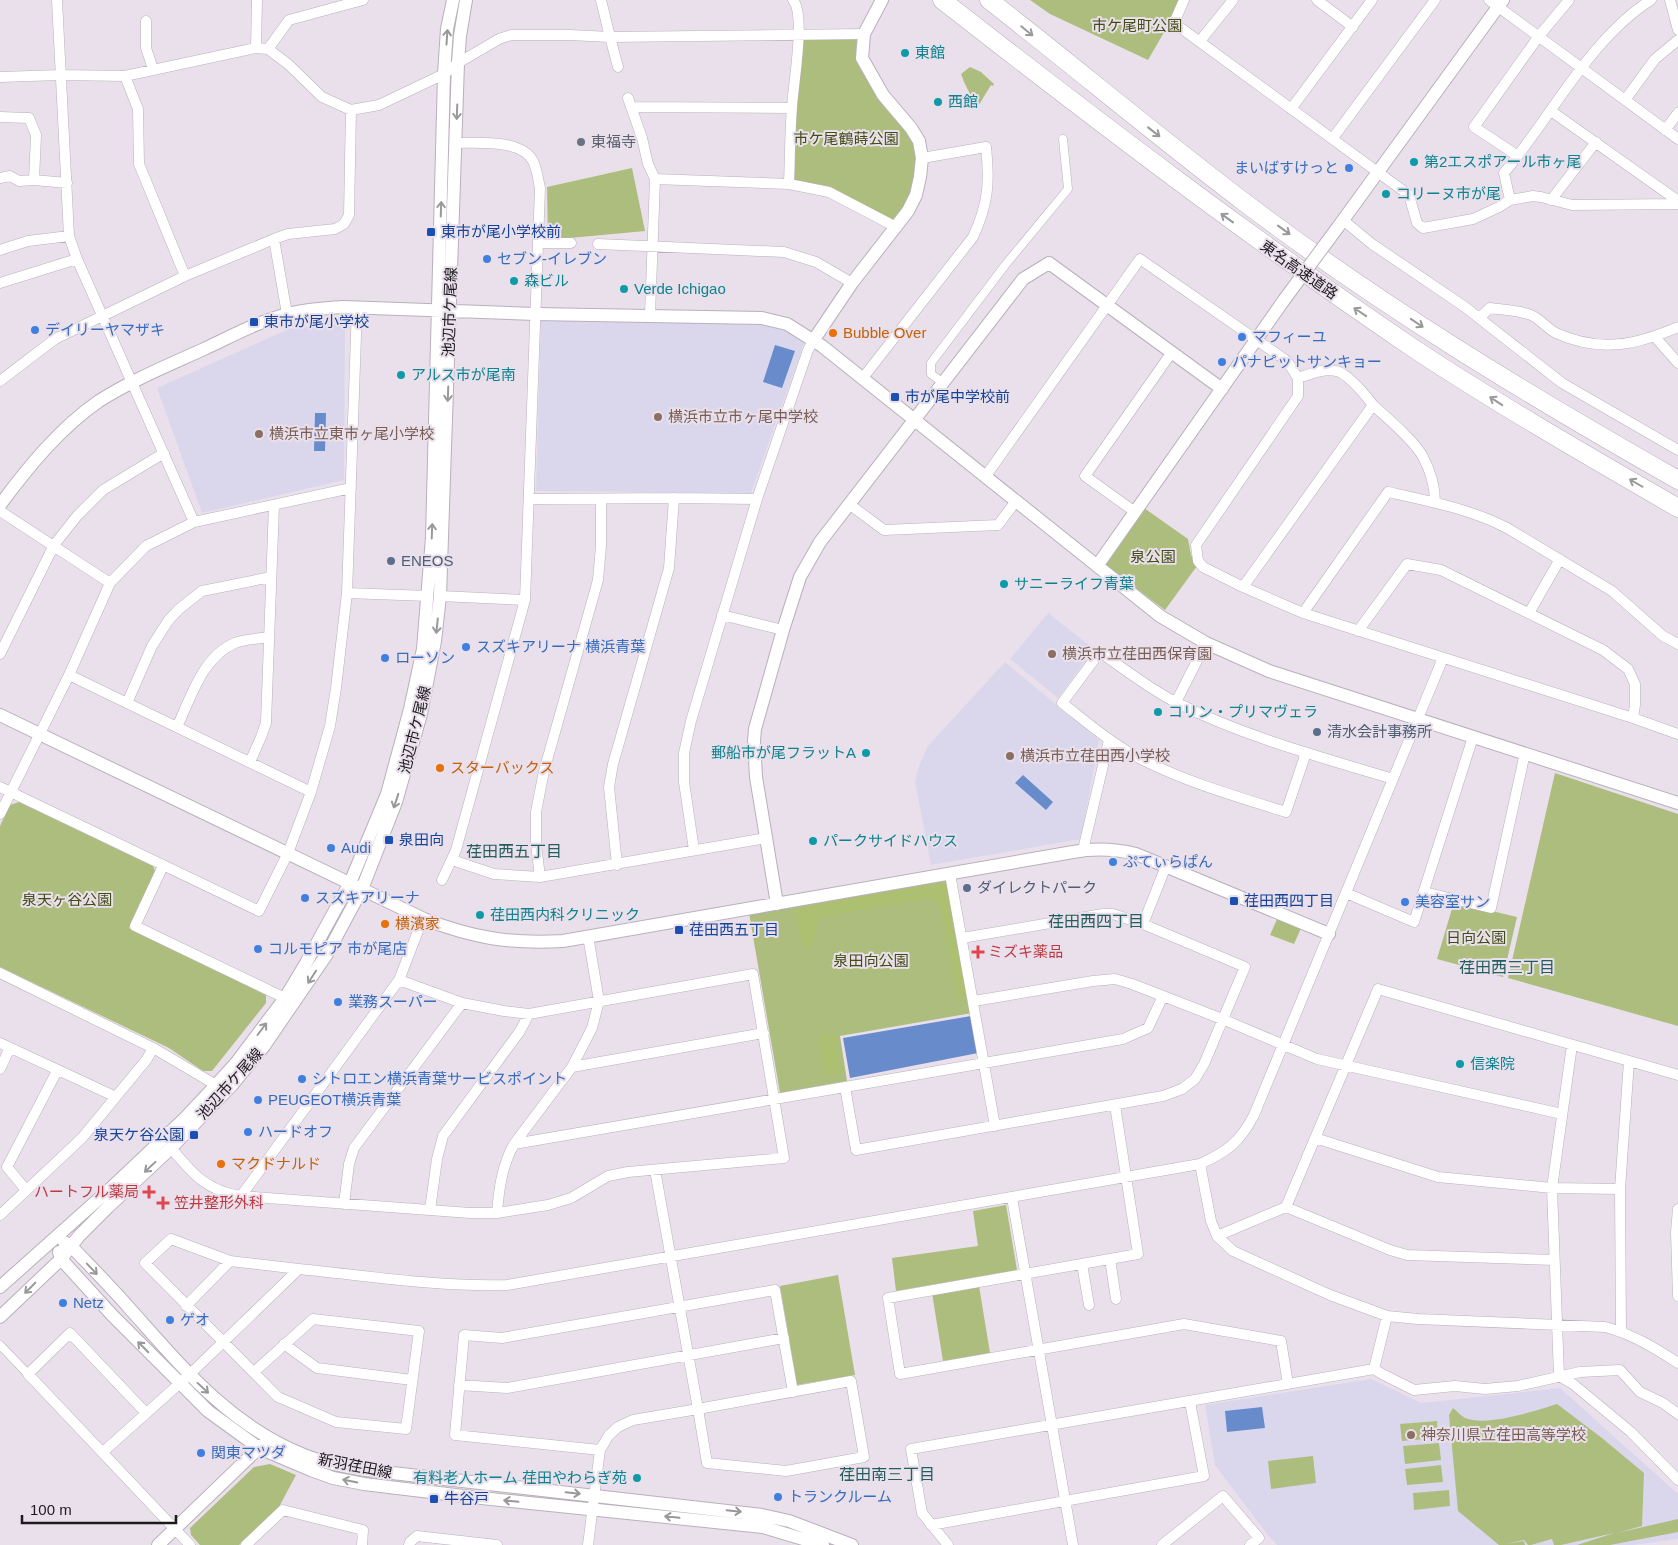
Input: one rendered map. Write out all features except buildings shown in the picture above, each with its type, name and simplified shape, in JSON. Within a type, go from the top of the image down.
[{"type":"highway","name":"東名高速道路","points":[[942,0],[1145,157],[1329,290],[1418,351],[1510,410],[1678,508]]},
{"type":"highway","name":"東名高速道路","points":[[990,0],[1245,203],[1342,272],[1431,333],[1524,391],[1678,480]]},
{"type":"street","points":[[57,0],[69,236],[194,522]]},
{"type":"street","points":[[256,0],[256,48]]},
{"type":"street","points":[[268,49],[289,20],[361,0]]},
{"type":"street","name":"池辺市ケ尾線","points":[[444,310],[444,74],[447,29],[453,0]]},
{"type":"street","name":"池辺市ケ尾線","points":[[0,1318],[48,1269],[61,1259],[112,1203],[171,1148],[232,1085],[264,1046],[327,954],[356,886],[396,802],[421,714],[435,641],[432,537],[444,310],[456,143],[458,63],[466,0]]},
{"type":"street","points":[[602,0],[618,68]]},
{"type":"street","points":[[789,184],[792,108],[799,35],[797,4],[793,0]]},
{"type":"street","points":[[694,850],[684,782],[684,753],[691,721],[757,499],[808,350],[852,283],[908,210],[916,195],[920,177],[922,158],[919,141],[911,128],[883,95],[862,58],[864,34],[882,0]]},
{"type":"street","points":[[1184,0],[1174,23],[1409,195],[1417,223],[1423,228],[1472,219],[1510,200],[1532,196],[1572,205],[1678,202]]},
{"type":"street","points":[[1200,41],[1233,0]]},
{"type":"street","points":[[1317,0],[1353,27]]},
{"type":"street","points":[[1291,109],[1372,0]]},
{"type":"street","points":[[1333,138],[1435,0]]},
{"type":"street","points":[[1518,156],[1474,127],[1539,36],[1569,0]]},
{"type":"street","points":[[1510,200],[1504,174],[1582,68],[1615,29],[1652,0]]},
{"type":"street","points":[[1670,0],[1678,30]]},
{"type":"street","points":[[1097,566],[1497,2],[1539,36],[1678,139]]},
{"type":"street","points":[[146,21],[146,48],[152,69]]},
{"type":"street","points":[[0,78],[60,74],[96,77],[125,76],[256,48],[268,49],[288,64],[322,96],[351,110],[379,105],[444,74],[458,63],[499,39],[511,35],[610,37],[864,34]]},
{"type":"street","points":[[1625,100],[1654,58],[1678,40]]},
{"type":"street","points":[[125,76],[138,109],[139,164],[185,276]]},
{"type":"street","points":[[650,315],[655,179],[648,164],[642,138],[629,103],[792,108]]},
{"type":"street","points":[[0,381],[55,339],[185,276],[288,234],[335,229],[344,224],[349,215],[351,110]]},
{"type":"street","points":[[1551,111],[1678,202]]},
{"type":"street","points":[[1665,130],[1678,112]]},
{"type":"street","points":[[0,117],[29,118],[36,135],[34,180]]},
{"type":"street","points":[[942,382],[931,374],[931,363],[1006,264],[1068,189],[1062,140]]},
{"type":"street","points":[[1551,200],[1596,142]]},
{"type":"street","points":[[442,880],[456,850],[525,600],[540,188],[538,173],[532,159],[522,149],[508,145],[456,143]]},
{"type":"street","points":[[862,379],[972,237],[982,217],[987,196],[989,172],[986,147],[922,158]]},
{"type":"street","points":[[0,178],[10,176],[19,181],[34,180],[67,183]]},
{"type":"street","points":[[655,179],[789,184],[829,192],[896,228]]},
{"type":"street","points":[[1340,223],[1479,318],[1562,383],[1678,450]]},
{"type":"street","points":[[0,250],[28,241],[69,236]]},
{"type":"street","points":[[274,239],[287,314]]},
{"type":"street","points":[[538,243],[571,243]]},
{"type":"street","points":[[598,244],[784,252],[816,262],[852,283]]},
{"type":"street","points":[[0,283],[77,258]]},
{"type":"street","points":[[985,477],[1140,258],[1287,361],[1298,378],[1298,396],[1196,545],[1198,561],[1203,567],[1303,613],[1678,734]]},
{"type":"street","points":[[777,904],[756,777],[754,741],[755,729],[800,577],[820,542],[1023,279],[1049,263],[1222,388]]},
{"type":"street","points":[[0,787],[259,911],[288,854],[311,792],[330,726],[347,593],[357,307]]},
{"type":"street","points":[[0,505],[25,470],[73,422],[99,402],[133,382],[263,322],[287,314],[322,308],[357,307],[535,314],[762,318],[787,324],[813,341],[1160,616],[1206,644],[1269,671],[1678,802]]},
{"type":"street","points":[[1479,318],[1490,308],[1518,312],[1532,316],[1555,332],[1572,339],[1601,346],[1623,345],[1655,337],[1678,327]]},
{"type":"street","points":[[1655,337],[1678,363]]},
{"type":"street","points":[[1135,512],[1086,476],[1172,352]]},
{"type":"street","points":[[1298,378],[1316,372],[1338,371],[1357,385],[1373,405],[1423,456],[1435,490],[1435,502]]},
{"type":"street","points":[[1244,587],[1373,405]]},
{"type":"street","points":[[0,654],[54,546],[77,516],[103,490],[164,453]]},
{"type":"street","points":[[0,814],[69,675],[110,583],[146,546],[194,522],[351,488]]},
{"type":"street","points":[[1303,613],[1388,492],[1435,502],[1493,520],[1612,591],[1663,636],[1678,644]]},
{"type":"street","points":[[617,865],[609,787],[613,764],[669,568],[674,498]]},
{"type":"street","points":[[530,499],[757,499]]},
{"type":"street","points":[[540,877],[536,844],[536,812],[544,771],[598,580],[601,546],[600,499]]},
{"type":"street","points":[[849,504],[884,530],[998,525],[1016,502]]},
{"type":"street","points":[[250,762],[266,723],[274,505]]},
{"type":"street","points":[[0,512],[110,583]]},
{"type":"street","points":[[1529,613],[1560,559]]},
{"type":"street","points":[[1358,631],[1407,564],[1441,570],[1603,650],[1628,669],[1635,684],[1633,718]]},
{"type":"street","points":[[127,703],[152,646],[168,621],[180,609],[202,592],[271,577]]},
{"type":"street","points":[[347,593],[525,600]]},
{"type":"street","points":[[722,615],[783,630]]},
{"type":"street","points":[[177,726],[205,668],[223,649],[237,642],[269,637]]},
{"type":"street","points":[[1176,702],[1206,644]]},
{"type":"street","points":[[1306,753],[1286,812],[1189,781],[1142,759],[1109,740],[1062,703],[1100,652],[1144,683],[1176,702],[1234,728],[1306,753],[1394,779]]},
{"type":"street","points":[[254,1372],[313,1319],[419,1331],[406,1429],[336,1422],[278,1398],[144,1263],[171,1239],[230,1261],[430,1284],[489,1286],[525,1282],[1125,1178],[1200,1164],[1226,1151],[1247,1128],[1284,1045],[1443,658]]},
{"type":"street","points":[[69,675],[311,792]]},
{"type":"street","points":[[0,715],[424,918],[472,935],[503,940],[563,941],[1082,850],[1099,849],[1121,850],[1136,854],[1329,934]]},
{"type":"street","points":[[1346,893],[1414,922],[1473,737]]},
{"type":"street","points":[[1082,850],[1109,740]]},
{"type":"street","points":[[1424,892],[1491,908],[1525,753]]},
{"type":"street","points":[[452,860],[494,874],[540,877],[766,838]]},
{"type":"street","points":[[163,866],[135,926],[285,998]]},
{"type":"street","points":[[1143,924],[1166,866]]},
{"type":"street","points":[[950,874],[995,1126]]},
{"type":"street","name":"池辺市ケ尾線","points":[[0,1287],[151,1151],[236,1063],[285,998],[356,886]]},
{"type":"street","points":[[845,1087],[856,1150],[1163,1096],[1182,1089],[1195,1079],[1204,1064],[1245,967],[1143,924],[1113,914],[1103,914],[962,938]]},
{"type":"street","points":[[240,1196],[399,980],[418,931]]},
{"type":"street","points":[[497,1213],[498,1189],[507,1157],[514,1144],[572,1067],[592,1028],[599,1001],[588,936]]},
{"type":"street","points":[[0,973],[153,1048],[216,1085]]},
{"type":"street","points":[[171,1148],[199,1180],[210,1187],[229,1194],[344,1204],[497,1213],[548,1205],[571,1198],[608,1176],[628,1172],[784,1158],[753,974],[529,1014],[462,1003],[399,980]]},
{"type":"street","points":[[974,1001],[1115,979],[1222,1019],[1317,1059],[1562,1114]]},
{"type":"street","points":[[1218,1236],[1286,1207],[1378,989],[1678,1075]]},
{"type":"street","points":[[514,1144],[1123,1039],[1148,1028],[1163,996]]},
{"type":"street","points":[[344,1204],[349,1164],[354,1148],[462,1003]]},
{"type":"street","points":[[430,1210],[436,1159],[444,1136],[520,1031],[529,1014]]},
{"type":"street","points":[[572,1067],[764,1033]]},
{"type":"street","points":[[1559,1376],[1552,1188],[1572,1045]]},
{"type":"street","points":[[0,1069],[5,1046],[116,1097]]},
{"type":"street","points":[[0,1215],[82,1138],[147,1059],[153,1048]]},
{"type":"street","points":[[1621,1331],[1620,1190],[1629,1061]]},
{"type":"street","points":[[26,1190],[7,1167],[57,1071]]},
{"type":"street","points":[[1115,1105],[1138,1254],[888,1298],[900,1374],[1184,1324],[1281,1341],[1288,1384]]},
{"type":"street","points":[[1315,1138],[1438,1177],[1552,1188],[1620,1190]]},
{"type":"street","points":[[1200,1164],[1212,1222],[1218,1236],[1233,1251],[1330,1295],[1386,1316],[1418,1319],[1605,1326],[1621,1331],[1678,1363]]},
{"type":"street","points":[[588,1545],[600,1450],[609,1435],[618,1427],[633,1420],[698,1409],[851,1381],[864,1457],[786,1471],[707,1463],[698,1409],[689,1355],[655,1170]]},
{"type":"street","points":[[1012,1198],[1073,1545]]},
{"type":"street","points":[[1286,1207],[1390,1250],[1407,1255],[1554,1260]]},
{"type":"street","points":[[1678,1209],[1676,1232],[1678,1296]]},
{"type":"street","points":[[56,1237],[61,1259]]},
{"type":"street","name":"新羽荏田線","points":[[56,1237],[71,1246],[127,1305],[208,1411],[259,1448],[311,1470],[333,1478],[364,1484],[763,1527],[823,1545]]},
{"type":"street","name":"新羽荏田線","points":[[61,1259],[112,1315],[184,1379],[269,1438],[303,1455],[330,1464],[348,1467],[762,1515],[789,1521],[852,1545]]},
{"type":"street","points":[[1110,1259],[1116,1300]]},
{"type":"street","points":[[186,1306],[230,1261]]},
{"type":"street","points":[[1082,1264],[1089,1305]]},
{"type":"street","points":[[104,1452],[300,1269]]},
{"type":"street","points":[[600,1450],[455,1435],[464,1335],[502,1338],[775,1290],[793,1392]]},
{"type":"street","points":[[1374,1369],[1386,1316]]},
{"type":"street","points":[[28,1374],[70,1333],[146,1413]]},
{"type":"street","points":[[459,1385],[507,1388],[784,1338]]},
{"type":"street","points":[[284,1344],[317,1368],[412,1380]]},
{"type":"street","points":[[0,1345],[104,1452],[190,1545]]},
{"type":"street","points":[[948,1545],[922,1513],[911,1449],[1374,1369],[1414,1390],[1456,1386],[1485,1389],[1518,1386],[1580,1372],[1620,1370],[1640,1392],[1663,1403],[1678,1414]]},
{"type":"street","points":[[1559,1376],[1573,1384],[1630,1432],[1678,1480]]},
{"type":"street","points":[[931,1525],[1204,1476],[1190,1402]]},
{"type":"street","points":[[158,1545],[269,1438]]},
{"type":"street","points":[[1162,1545],[1223,1496],[1259,1538],[1250,1545]]},
{"type":"street","points":[[246,1545],[283,1510],[363,1530],[362,1545]]},
{"type":"street","points":[[410,1545],[410,1542],[417,1536],[497,1545]]},
{"type":"shaded area","name":"横浜市立市ヶ尾中学校","points":[[541,319],[762,325],[785,331],[804,343],[751,493],[536,491]]},
{"type":"shaded area","name":"横浜市立東市ヶ尾小学校","points":[[345,323],[344,480],[202,513],[157,388],[289,329]]},
{"type":"shaded area","name":"横浜市立荏田西保育園","points":[[1048,613],[1094,649],[1058,698],[1010,659]]},
{"type":"shaded area","name":"横浜市立荏田西小学校","points":[[1005,662],[1099,740],[1081,839],[931,865],[915,781],[919,766],[928,746]]},
{"type":"shaded area","name":"神奈川県立荏田高等学校","points":[[1371,1379],[1421,1403],[1560,1388],[1678,1494],[1678,1539],[1633,1545],[1277,1545],[1215,1465],[1205,1405]]},
{"type":"green space","name":"市ケ尾町公園","points":[[1030,0],[1180,0],[1170,22],[1148,60],[1050,14]]},
{"type":"green space","name":"市ケ尾鶴蒔公園","points":[[864,34],[862,59],[911,128],[922,176],[896,227],[829,192],[789,184],[799,35]]},
{"type":"green space","points":[[970,67],[981,72],[994,84],[993,86],[991,85],[977,108],[961,74]]},
{"type":"green space","points":[[632,168],[645,231],[548,240],[547,187]]},
{"type":"green space","name":"泉公園","points":[[1144,508],[1188,539],[1191,555],[1197,566],[1165,610],[1105,565]]},
{"type":"green space","points":[[1555,773],[1678,814],[1678,1026],[1508,978]]},
{"type":"green space","name":"泉天ヶ谷公園","points":[[19,802],[153,866],[155,871],[129,928],[266,995],[266,1003],[212,1071],[203,1071],[169,1048],[0,967],[0,826],[10,805]]},
{"type":"green space","name":"泉田向公園","points":[[947,878],[972,1013],[840,1036],[847,1081],[780,1093],[749,913]]},
{"type":"green space","points":[[946,879],[967,994],[964,996],[957,996],[940,905],[929,898],[824,917],[815,927],[814,944],[809,948],[802,946],[795,906]]},
{"type":"green space","name":"日向公園","points":[[1454,902],[1517,917],[1503,977],[1437,959]]},
{"type":"green space","points":[[1278,917],[1302,926],[1294,944],[1270,935]]},
{"type":"green space","points":[[826,1033],[835,1035],[842,1073],[825,1076],[819,1038]]},
{"type":"green space","points":[[1006,1205],[1017,1270],[896,1291],[892,1258],[978,1246],[973,1211]]},
{"type":"green space","points":[[838,1275],[855,1375],[797,1385],[780,1286]]},
{"type":"green space","points":[[979,1286],[990,1353],[943,1361],[932,1293]]},
{"type":"green space","points":[[1557,1404],[1644,1473],[1642,1526],[1617,1533],[1678,1519],[1678,1532],[1610,1545],[1577,1545],[1614,1533],[1561,1545],[1554,1545],[1552,1539],[1531,1545],[1528,1545],[1524,1540],[1506,1544],[1524,1541],[1525,1545],[1499,1545],[1458,1511],[1449,1415],[1453,1408],[1465,1418],[1486,1421],[1511,1417]]},
{"type":"green space","points":[[1437,1421],[1438,1438],[1402,1441],[1400,1424]]},
{"type":"green space","points":[[1439,1443],[1441,1460],[1405,1464],[1403,1446]]},
{"type":"green space","points":[[1313,1456],[1316,1483],[1271,1489],[1268,1461]]},
{"type":"green space","points":[[270,1464],[296,1475],[279,1507],[239,1545],[200,1545],[191,1535],[190,1528],[254,1467]]},
{"type":"green space","points":[[1441,1465],[1443,1482],[1407,1485],[1405,1469]]},
{"type":"green space","points":[[1449,1490],[1450,1506],[1414,1510],[1413,1493]]},
{"type":"water","points":[[775,345],[795,351],[782,388],[763,382]]},
{"type":"water","points":[[315,413],[326,413],[325,451],[314,451]]},
{"type":"water","points":[[1023,775],[1053,802],[1046,810],[1015,783]]},
{"type":"water","points":[[971,1016],[978,1053],[850,1078],[843,1038]]},
{"type":"water","points":[[1262,1407],[1265,1428],[1227,1432],[1225,1411]]},
{"type":"place","name":"東館","points":[[905,53]]},
{"type":"place","name":"西館","points":[[938,102]]},
{"type":"place","name":"東福寺","points":[[581,142]]},
{"type":"place","name":"第2エスポアール市ヶ尾","points":[[1414,162]]},
{"type":"place","name":"まいばすけっと","points":[[1349,168]]},
{"type":"place","name":"コリーヌ市が尾","points":[[1386,194]]},
{"type":"place","name":"東市が尾小学校前","points":[[431,232]]},
{"type":"place","name":"セブン-イレブン","points":[[487,259]]},
{"type":"place","name":"森ビル","points":[[514,281]]},
{"type":"place","name":"Verde Ichigao","points":[[624,289]]},
{"type":"place","name":"東市が尾小学校","points":[[254,322]]},
{"type":"place","name":"デイリーヤマザキ","points":[[35,330]]},
{"type":"place","name":"Bubble Over","points":[[833,333]]},
{"type":"place","name":"マフィーユ","points":[[1242,337]]},
{"type":"place","name":"パナピットサンキョー","points":[[1222,362]]},
{"type":"place","name":"アルス市が尾南","points":[[401,375]]},
{"type":"place","name":"市が尾中学校前","points":[[895,397]]},
{"type":"place","name":"横浜市立市ヶ尾中学校","points":[[658,417]]},
{"type":"place","name":"横浜市立東市ヶ尾小学校","points":[[259,434]]},
{"type":"place","name":"ENEOS","points":[[391,561]]},
{"type":"place","name":"サニーライフ青葉","points":[[1004,584]]},
{"type":"place","name":"スズキアリーナ 横浜青葉","points":[[466,647]]},
{"type":"place","name":"横浜市立荏田西保育園","points":[[1052,654]]},
{"type":"place","name":"ローソン","points":[[385,658]]},
{"type":"place","name":"コリン・プリマヴェラ","points":[[1158,712]]},
{"type":"place","name":"清水会計事務所","points":[[1317,732]]},
{"type":"place","name":"郵船市が尾フラットA","points":[[866,753]]},
{"type":"place","name":"横浜市立荏田西小学校","points":[[1010,756]]},
{"type":"place","name":"スターバックス","points":[[440,768]]},
{"type":"place","name":"泉田向","points":[[389,840]]},
{"type":"place","name":"パークサイドハウス","points":[[813,841]]},
{"type":"place","name":"Audi","points":[[331,848]]},
{"type":"place","name":"ぷてぃらぱん","points":[[1113,862]]},
{"type":"place","name":"ダイレクトパーク","points":[[967,888]]},
{"type":"place","name":"スズキアリーナ","points":[[305,898]]},
{"type":"place","name":"荏田西四丁目","points":[[1234,901]]},
{"type":"place","name":"美容室サン","points":[[1405,902]]},
{"type":"place","name":"荏田西内科クリニック","points":[[480,915]]},
{"type":"place","name":"横濱家","points":[[385,924]]},
{"type":"place","name":"荏田西五丁目","points":[[679,930]]},
{"type":"place","name":"コルモピア 市が尾店","points":[[258,949]]},
{"type":"place","name":"ミズキ薬品","points":[[978,952]]},
{"type":"place","name":"業務スーパー","points":[[338,1002]]},
{"type":"place","name":"信楽院","points":[[1460,1064]]},
{"type":"place","name":"シトロエン横浜青葉サービスポイント","points":[[302,1079]]},
{"type":"place","name":"PEUGEOT横浜青葉","points":[[258,1100]]},
{"type":"place","name":"ハードオフ","points":[[248,1132]]},
{"type":"place","name":"泉天ケ谷公園","points":[[194,1135]]},
{"type":"place","name":"マクドナルド","points":[[221,1164]]},
{"type":"place","name":"ハートフル薬局","points":[[149,1192]]},
{"type":"place","name":"笠井整形外科","points":[[163,1203]]},
{"type":"place","name":"Netz","points":[[63,1303]]},
{"type":"place","name":"ゲオ","points":[[170,1320]]},
{"type":"place","name":"神奈川県立荏田高等学校","points":[[1411,1435]]},
{"type":"place","name":"関東マツダ","points":[[201,1453]]},
{"type":"place","name":"有料老人ホーム 荏田やわらぎ苑","points":[[637,1478]]},
{"type":"place","name":"トランクルーム","points":[[778,1497]]},
{"type":"place","name":"牛谷戸","points":[[434,1499]]},
{"type":"district","name":"荏田西五丁目","points":[[514,851]]},
{"type":"district","name":"荏田西四丁目","points":[[1096,921]]},
{"type":"district","name":"荏田西三丁目","points":[[1507,967]]},
{"type":"district","name":"荏田南三丁目","points":[[887,1474]]}]
